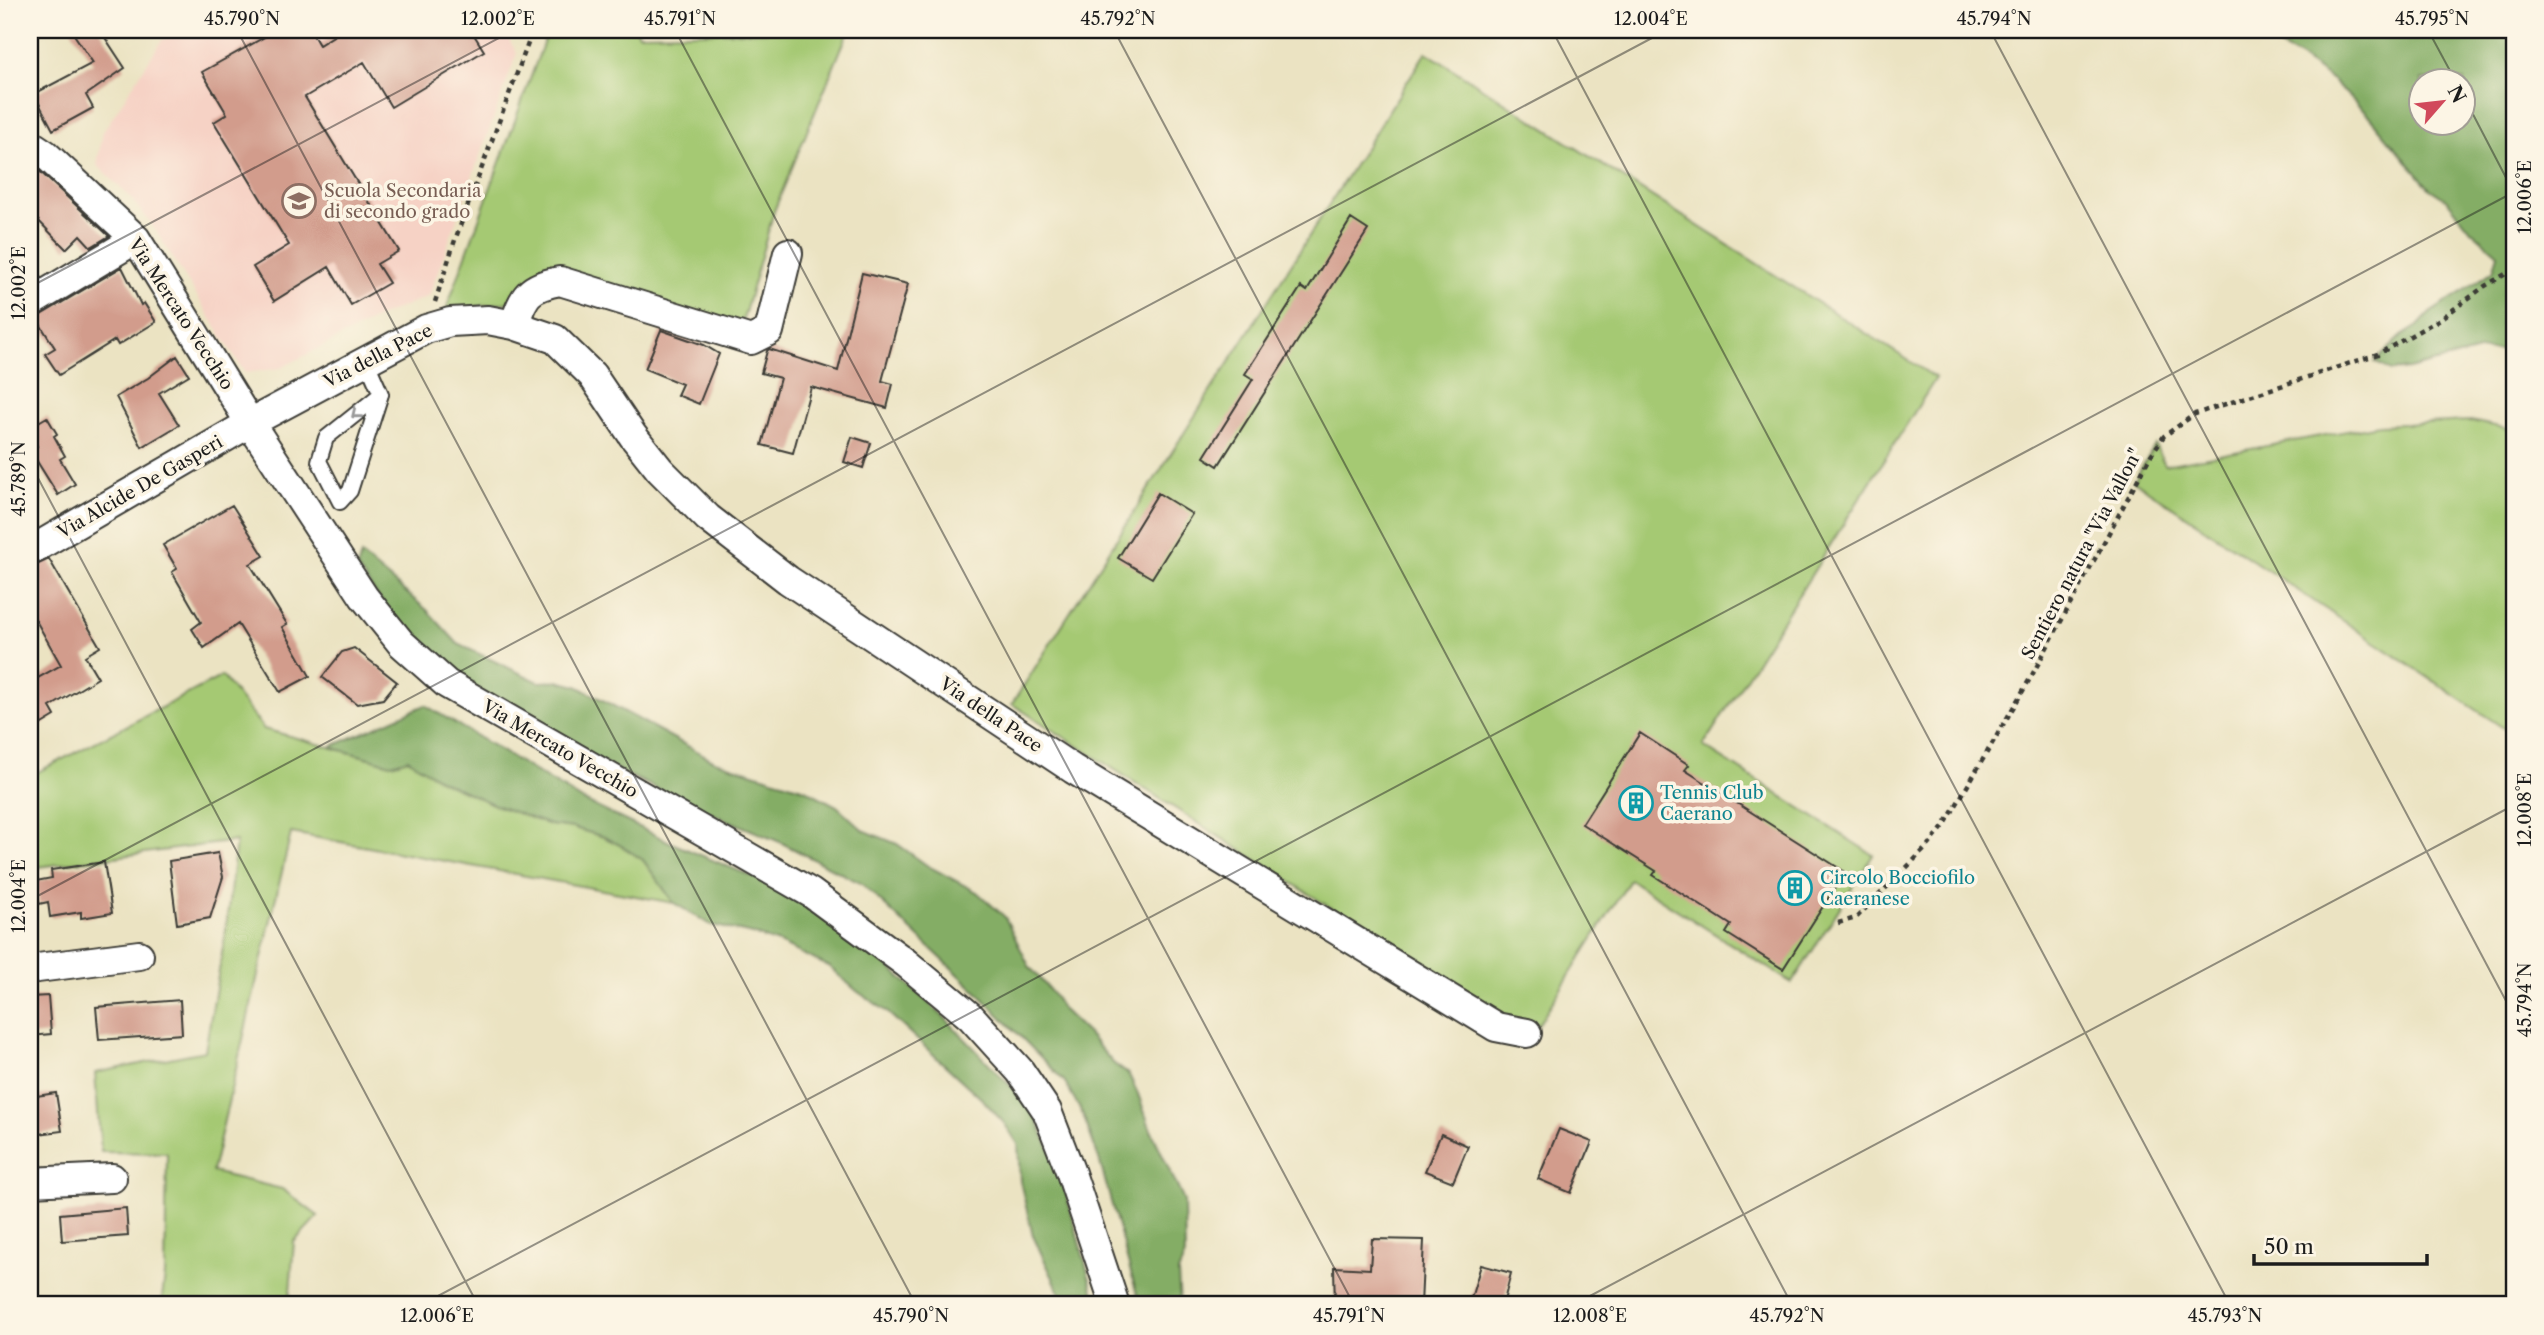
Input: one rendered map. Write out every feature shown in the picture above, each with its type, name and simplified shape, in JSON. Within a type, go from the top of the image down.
[{"type":"street","name":"Via Mercato Vecchio","points":[[30,144],[45,154],[136,239],[250,423],[364,597],[401,643],[447,684],[811,893],[906,963],[971,1017],[1020,1071],[1047,1111],[1072,1173],[1115,1305]]},
{"type":"street","points":[[30,303],[136,239]]},
{"type":"street","points":[[514,325],[522,300],[539,285],[560,281],[751,340],[769,331],[788,253]]},
{"type":"street","name":"Via della Pace","points":[[250,423],[426,329],[450,322],[488,320],[514,325],[555,339],[592,375],[633,436],[660,470],[708,519],[788,580],[1073,769],[1496,1027],[1527,1033]]},
{"type":"street","name":"Via Alcide De Gasperi","points":[[30,551],[250,423]]},
{"type":"street","points":[[30,969],[139,955]]},
{"type":"street","points":[[30,1182],[112,1178]]},
{"type":"lane","points":[[366,360],[381,394],[349,491],[340,502],[319,461],[326,438],[381,394]]},
{"type":"path","points":[[426,329],[455,240],[533,30]]},
{"type":"path","name":"Sentiero natura \"Via Vallon\"","points":[[1838,923],[1856,918],[1929,845],[1944,826],[2031,677],[2151,455],[2164,436],[2195,414],[2378,354],[2442,318],[2497,279],[2509,272],[2514,273]]},
{"type":"shaded area","name":"Scuola Secondaria di secondo grado","points":[[181,30],[503,30],[517,53],[429,296],[383,315],[281,368],[245,373],[151,223],[128,195],[97,165],[103,132],[162,40]]},
{"type":"green space","points":[[548,30],[638,30],[638,34],[849,30],[774,211],[740,330],[541,267],[512,302],[446,310]]},
{"type":"green space","points":[[2246,30],[2514,30],[2514,350],[2483,350],[2391,371],[2375,362],[2430,313],[2493,271],[2498,254],[2471,230],[2447,200],[2430,189],[2370,117],[2330,78],[2298,56]]},
{"type":"green space","points":[[1426,52],[1936,378],[1703,746],[1873,855],[1792,983],[1630,880],[1531,1036],[1012,704]]},
{"type":"green space","points":[[2471,421],[2514,430],[2514,735],[2134,481],[2155,445],[2165,465],[2379,425]]},
{"type":"green space","points":[[361,555],[427,610],[458,644],[539,682],[558,681],[577,686],[715,761],[805,789],[837,806],[863,830],[897,844],[928,866],[977,892],[1005,917],[1029,966],[1063,1010],[1113,1063],[1129,1075],[1138,1094],[1151,1130],[1184,1201],[1185,1255],[1178,1273],[1180,1305],[1140,1305],[1099,1159],[1083,1115],[1065,1082],[974,989],[862,884],[780,842],[691,805],[605,764],[483,693],[414,646],[357,568]]},
{"type":"green space","points":[[222,676],[264,729],[391,764],[408,759],[442,781],[495,805],[550,825],[574,828],[604,837],[643,860],[674,903],[291,833],[212,1172],[282,1189],[318,1216],[294,1242],[289,1305],[161,1305],[165,1275],[167,1153],[101,1152],[95,1073],[205,1051],[225,936],[236,841],[30,868],[30,776]]},
{"type":"green space","points":[[425,705],[584,801],[674,844],[763,881],[837,919],[945,1018],[1032,1108],[1060,1172],[1097,1305],[1060,1305],[1061,1295],[1033,1236],[1020,1181],[1018,1144],[1004,1123],[985,1102],[885,1010],[858,992],[828,966],[779,943],[711,925],[674,903],[643,860],[604,837],[574,828],[550,825],[495,805],[442,781],[408,759],[391,764],[330,747]]},
{"type":"building","points":[[71,30],[100,30],[125,68],[86,95],[93,108],[53,130],[34,94],[93,63]]},
{"type":"building","points":[[277,30],[310,30],[319,45],[343,30],[471,30],[484,51],[391,107],[364,62],[305,97],[399,251],[377,264],[389,283],[351,305],[329,267],[274,301],[253,267],[289,245],[214,122],[227,114],[202,72]]},
{"type":"building","points":[[30,164],[109,236],[91,247],[80,235],[66,249],[30,212]]},
{"type":"building","points":[[1351,219],[1368,230],[1218,466],[1204,457],[1253,379],[1245,374],[1301,287],[1307,291]]},
{"type":"building","points":[[122,267],[141,305],[144,303],[156,322],[118,345],[115,340],[59,375],[45,354],[55,348],[36,318]]},
{"type":"building","points":[[862,273],[908,284],[882,381],[893,384],[887,408],[811,387],[793,453],[762,445],[780,378],[761,373],[767,351],[769,349],[838,371]]},
{"type":"building","points":[[661,330],[704,345],[719,354],[699,404],[677,395],[682,384],[645,369]]},
{"type":"building","points":[[177,356],[189,375],[159,393],[179,425],[142,447],[116,397]]},
{"type":"building","points":[[47,417],[65,456],[60,459],[75,484],[58,495],[30,450],[37,446],[30,427]]},
{"type":"building","points":[[852,437],[871,443],[863,468],[844,462]]},
{"type":"building","points":[[1158,493],[1192,514],[1152,578],[1118,558]]},
{"type":"building","points":[[232,505],[264,556],[250,564],[287,624],[282,627],[310,676],[280,692],[238,624],[204,648],[192,629],[201,622],[172,572],[177,569],[163,545]]},
{"type":"building","points":[[49,559],[100,647],[85,656],[98,678],[50,707],[55,716],[30,731],[30,672],[34,680],[61,665],[30,610],[30,568]]},
{"type":"building","points":[[354,648],[397,682],[383,699],[357,704],[322,677],[342,652]]},
{"type":"building","points":[[1640,733],[1689,765],[1685,770],[1845,872],[1783,969],[1726,933],[1731,925],[1653,875],[1656,871],[1582,824]]},
{"type":"building","points":[[218,853],[223,877],[210,918],[177,924],[169,861]]},
{"type":"building","points":[[104,862],[112,913],[81,918],[81,912],[50,917],[48,902],[39,904],[36,881],[52,878],[51,870]]},
{"type":"building","points":[[48,996],[51,1034],[30,1036],[30,997]]},
{"type":"building","points":[[180,1000],[182,1034],[99,1040],[96,1007]]},
{"type":"building","points":[[56,1093],[62,1131],[30,1135],[30,1097]]},
{"type":"building","points":[[1559,1129],[1592,1142],[1571,1193],[1538,1179]]},
{"type":"building","points":[[1441,1134],[1468,1146],[1453,1182],[1425,1171]]},
{"type":"building","points":[[126,1208],[128,1236],[62,1241],[60,1214]]},
{"type":"building","points":[[1372,1239],[1424,1240],[1421,1305],[1335,1305],[1334,1267],[1370,1269]]},
{"type":"building","points":[[1481,1265],[1511,1273],[1503,1305],[1469,1305]]},
{"type":"place","name":"Scuola Secondaria di secondo grado","points":[[299,201]]},
{"type":"place","name":"Tennis Club Caerano","points":[[1636,803]]},
{"type":"place","name":"Circolo Bocciofilo Caeranese","points":[[1795,888]]}]
